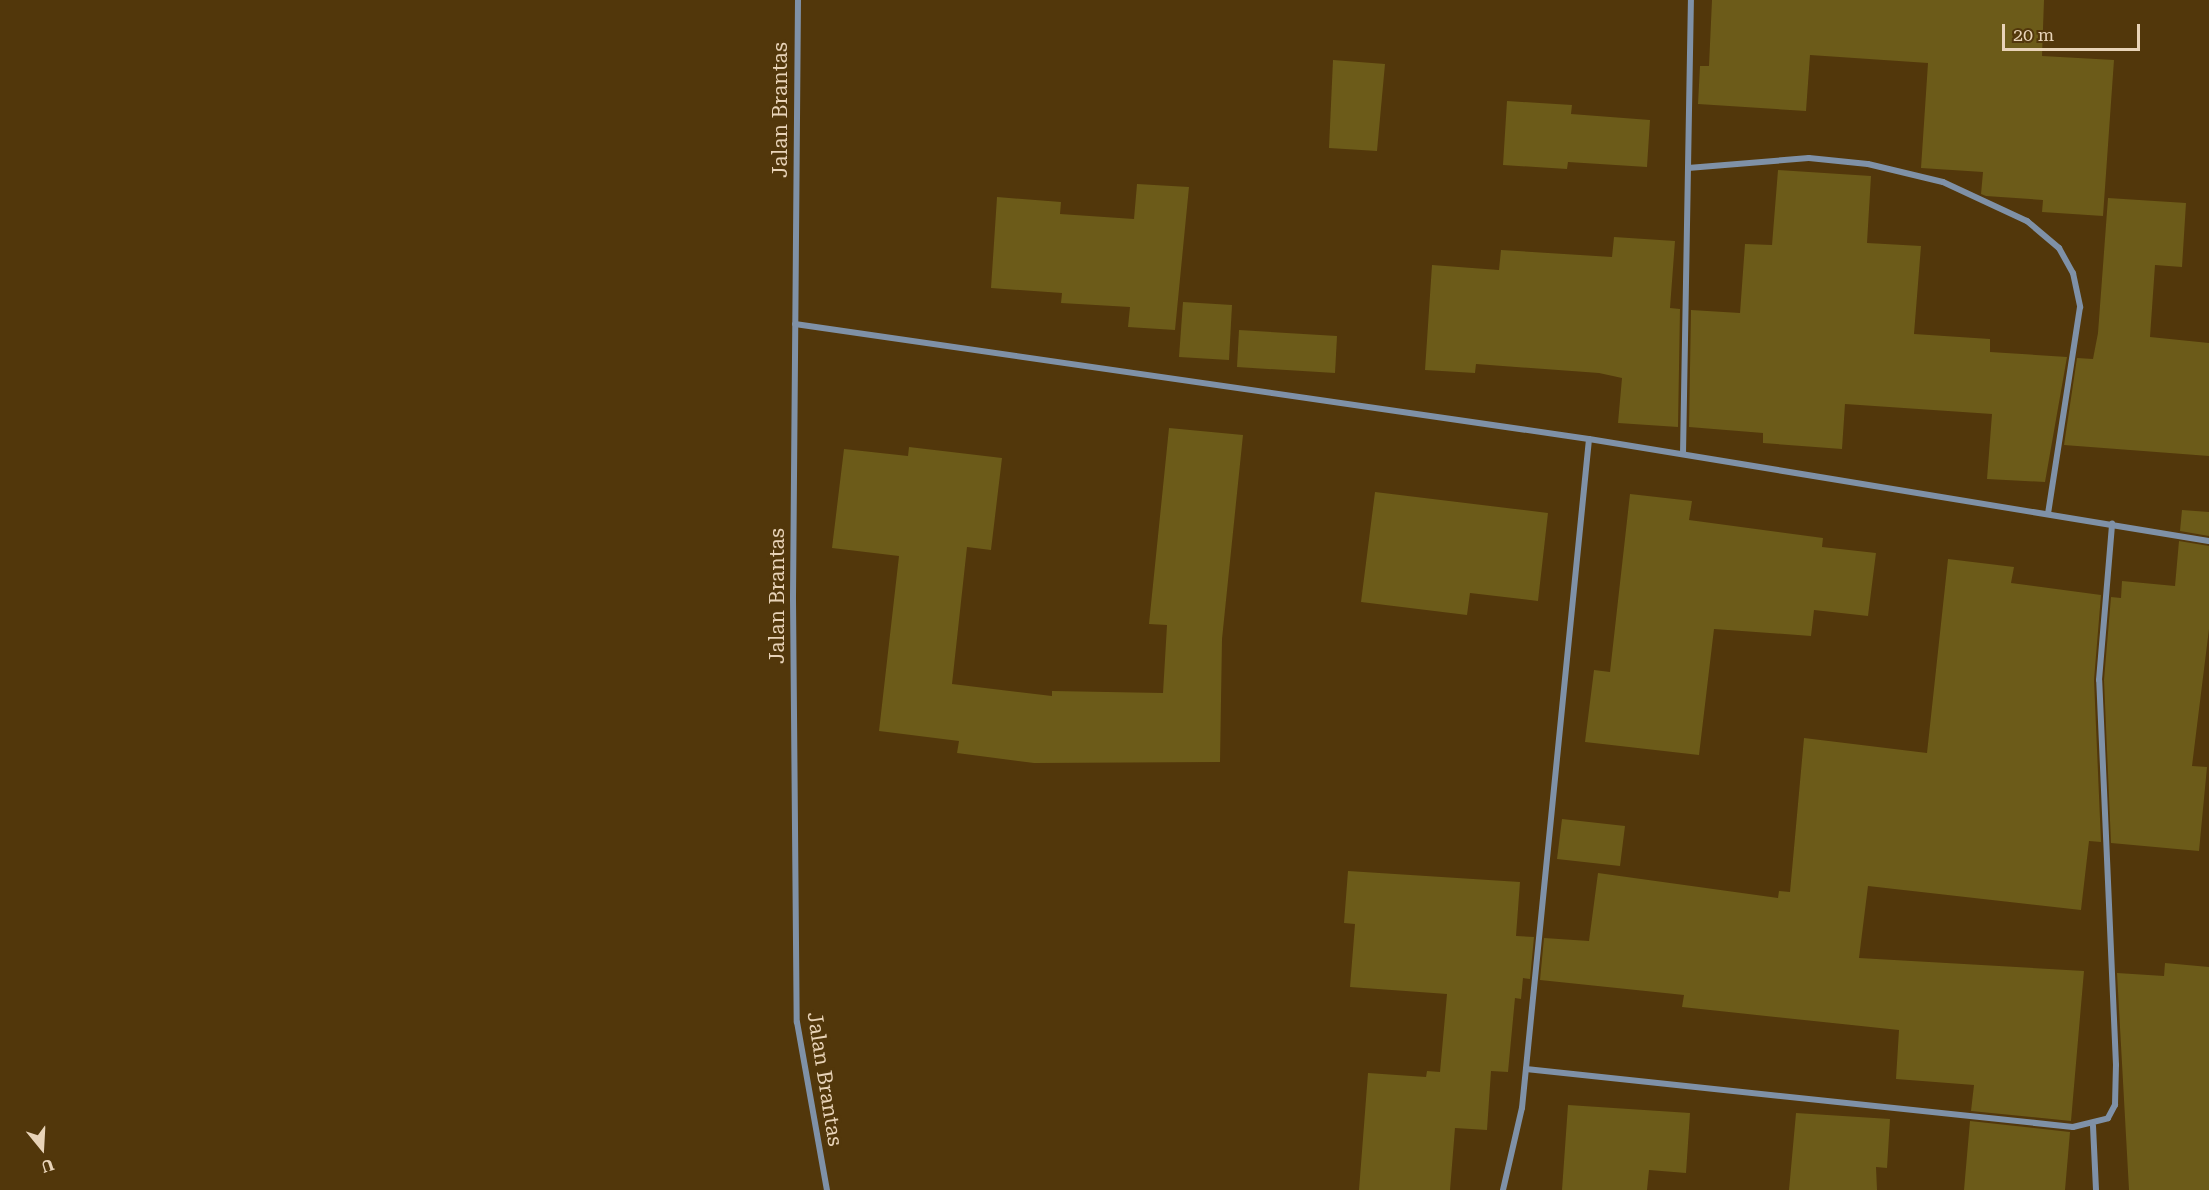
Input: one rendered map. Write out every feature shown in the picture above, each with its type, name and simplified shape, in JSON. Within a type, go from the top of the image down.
[{"type":"street","name":"Jalan Brantas","points":[[798,0],[795,324],[797,1022],[827,1190]]},
{"type":"street","points":[[1683,454],[1691,0]]},
{"type":"street","points":[[1688,168],[1809,158],[1868,164],[1943,182],[2027,221],[2059,248],[2073,273],[2080,307],[2048,514]]},
{"type":"street","points":[[795,324],[1589,439],[2209,541]]},
{"type":"street","points":[[1503,1190],[1526,1069],[1589,439]]},
{"type":"street","points":[[1526,1069],[2093,1126],[2108,1118],[2115,1105],[2116,1065],[2099,680],[2112,524]]},
{"type":"street","points":[[2093,1126],[2096,1190]]},
{"type":"building","points":[[1712,0],[2044,0],[2042,56],[2114,60],[2103,216],[2042,212],[2043,200],[1986,196],[1981,194],[1983,172],[1921,168],[1928,63],[1810,55],[1806,111],[1698,104],[1700,66],[1709,66]]},
{"type":"building","points":[[1333,60],[1385,64],[1377,151],[1329,148]]},
{"type":"building","points":[[1507,101],[1572,105],[1571,114],[1650,120],[1647,167],[1568,162],[1567,169],[1503,165]]},
{"type":"building","points":[[1778,170],[1871,176],[1867,243],[1921,246],[1914,334],[1990,339],[1990,352],[2067,357],[2045,482],[1987,479],[1992,414],[1845,404],[1842,449],[1763,443],[1763,433],[1689,427],[1691,310],[1740,313],[1745,244],[1772,245]]},
{"type":"building","points":[[1137,184],[1189,187],[1175,330],[1128,327],[1130,307],[1061,303],[1062,293],[991,288],[997,197],[1061,202],[1060,214],[1134,219]]},
{"type":"building","points":[[2108,198],[2186,203],[2182,267],[2155,265],[2150,337],[2209,343],[2209,456],[2064,445],[2077,358],[2093,359],[2098,333]]},
{"type":"building","points":[[1614,237],[1675,241],[1670,308],[1680,309],[1678,427],[1618,423],[1622,378],[1599,373],[1476,364],[1475,373],[1425,370],[1432,265],[1499,270],[1501,250],[1612,257]]},
{"type":"building","points":[[1183,302],[1232,305],[1229,360],[1179,357]]},
{"type":"building","points":[[1239,330],[1337,336],[1335,373],[1237,367]]},
{"type":"building","points":[[1169,428],[1243,435],[1222,639],[1220,762],[1034,763],[957,753],[959,741],[879,731],[899,556],[832,548],[844,449],[908,456],[909,447],[1002,458],[991,550],[967,547],[952,684],[1052,696],[1052,691],[1163,693],[1167,625],[1149,624]]},
{"type":"building","points":[[1375,492],[1548,513],[1538,601],[1470,593],[1467,615],[1361,602]]},
{"type":"building","points":[[1630,494],[1692,501],[1689,520],[1823,538],[1822,547],[1876,553],[1868,616],[1814,610],[1811,636],[1714,629],[1699,755],[1585,742],[1594,670],[1610,672]]},
{"type":"building","points":[[2182,510],[2209,512],[2209,536],[2180,531]]},
{"type":"building","points":[[2179,541],[2209,546],[2209,629],[2192,766],[2207,767],[2199,851],[2111,843],[2104,680],[2111,597],[2121,598],[2122,581],[2175,586]]},
{"type":"building","points":[[1948,559],[2014,567],[2011,583],[2101,595],[2094,680],[2101,842],[2089,841],[2081,910],[1868,886],[1859,958],[2084,971],[2071,1121],[1971,1111],[1974,1085],[1896,1079],[1899,1030],[1682,1007],[1684,995],[1540,980],[1544,938],[1589,941],[1598,873],[1778,898],[1779,891],[1790,892],[1804,738],[1927,753]]},
{"type":"building","points":[[1562,819],[1625,826],[1620,866],[1557,859]]},
{"type":"building","points":[[1348,871],[1520,882],[1516,936],[1534,937],[1530,979],[1523,978],[1521,999],[1515,998],[1508,1072],[1491,1071],[1487,1130],[1455,1128],[1450,1190],[1359,1190],[1368,1073],[1426,1077],[1427,1071],[1440,1072],[1447,994],[1350,987],[1355,924],[1344,923]]},
{"type":"building","points":[[2165,963],[2209,967],[2209,1190],[2129,1190],[2117,973],[2164,976]]},
{"type":"building","points":[[1568,1105],[1690,1113],[1686,1173],[1649,1170],[1647,1190],[1562,1190]]},
{"type":"building","points":[[1796,1113],[1890,1119],[1887,1168],[1876,1167],[1877,1190],[1789,1190]]},
{"type":"building","points":[[1970,1121],[2070,1132],[2065,1190],[1964,1190]]}]
